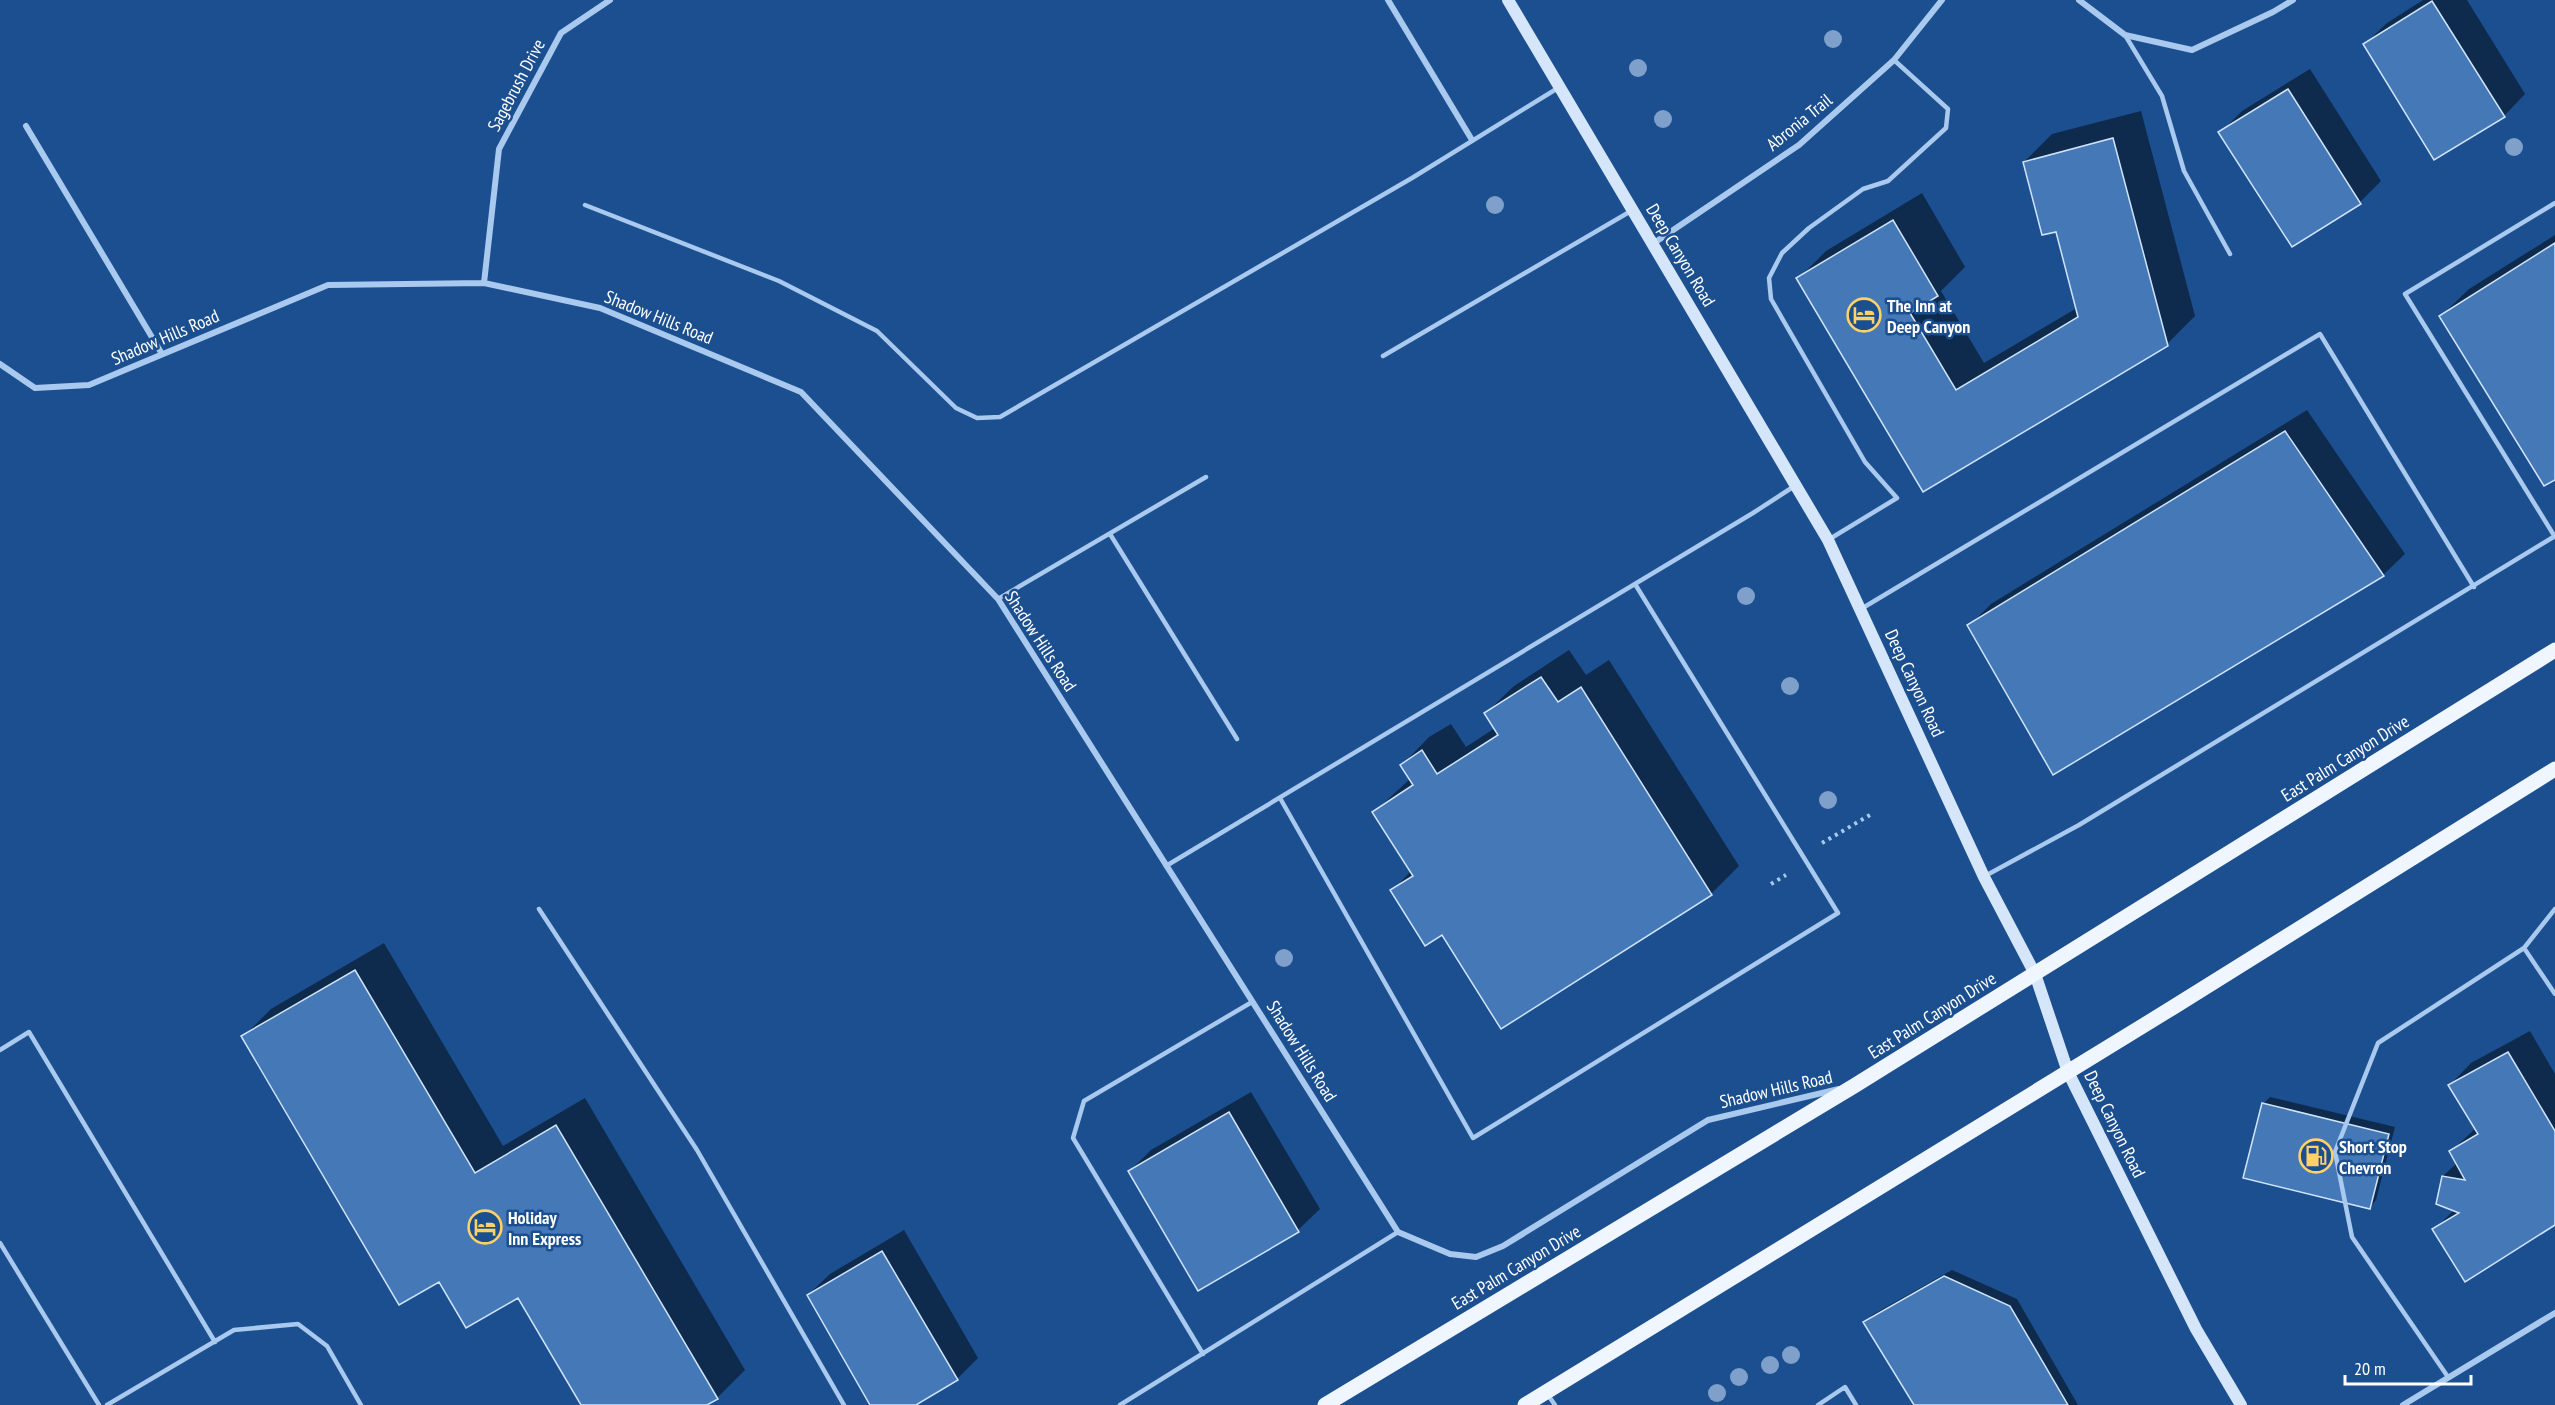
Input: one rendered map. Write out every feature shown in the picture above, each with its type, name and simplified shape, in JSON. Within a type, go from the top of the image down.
[{"type":"main road","name":"East Palm Canyon Drive","points":[[1325,1405],[1854,1086],[2555,650]]},
{"type":"main road","points":[[1525,1405],[1551,1399],[2068,1072],[2555,769]]},
{"type":"street","name":"Sagebrush Drive","points":[[484,283],[500,149],[561,33],[610,0]]},
{"type":"street","points":[[1388,0],[1472,140]]},
{"type":"street","name":"Deep Canyon Road","points":[[1508,0],[1828,540],[1984,877],[2035,974],[2068,1072],[2196,1329],[2241,1405]]},
{"type":"street","name":"Abronia Trail","points":[[1654,243],[1799,145],[1894,60],[1942,0]]},
{"type":"street","points":[[2079,0],[2125,35],[2192,50],[2273,12],[2293,0]]},
{"type":"street","points":[[26,126],[162,354]]},
{"type":"street","name":"Shadow Hills Road","points":[[0,364],[35,388],[89,385],[328,285],[484,283],[600,308],[801,392],[998,600],[1398,1232],[1450,1254],[1476,1257],[1503,1246],[1708,1120],[1854,1086]]},
{"type":"street","points":[[2403,1405],[2555,1313]]},
{"type":"lane","points":[[2125,35],[2162,96],[2184,171],[2230,254]]},
{"type":"lane","points":[[1828,540],[1897,498],[1865,462],[1771,299],[1769,278],[1782,253],[1809,228],[1863,189],[1888,181],[1946,128],[1948,109],[1894,60]]},
{"type":"lane","points":[[585,205],[779,281],[858,321],[877,331],[956,408],[977,418],[1000,417],[1412,178],[1560,87]]},
{"type":"lane","points":[[1984,877],[2079,825],[2555,536],[2405,294],[2555,202]]},
{"type":"lane","points":[[1383,356],[1633,210]]},
{"type":"lane","points":[[1861,609],[2320,334],[2474,586]]},
{"type":"lane","points":[[998,600],[1206,477]]},
{"type":"lane","points":[[1166,866],[1796,485]]},
{"type":"lane","points":[[1110,534],[1237,739]]},
{"type":"lane","points":[[1280,798],[1473,1138],[1838,913],[1635,584]]},
{"type":"lane","points":[[539,909],[697,1150],[844,1405]]},
{"type":"lane","points":[[2448,1377],[2352,1237],[2335,1152],[2378,1043],[2524,948],[2555,909]]},
{"type":"lane","points":[[2524,948],[2555,994]]},
{"type":"lane","points":[[1203,1354],[1073,1138],[1084,1101],[1252,1002]]},
{"type":"lane","points":[[0,1050],[29,1032],[215,1342]]},
{"type":"lane","points":[[1120,1405],[1398,1232]]},
{"type":"lane","points":[[0,1243],[99,1405]]},
{"type":"lane","points":[[107,1405],[234,1330],[298,1324],[327,1346],[361,1405]]},
{"type":"lane","points":[[1818,1405],[1845,1388],[1856,1405]]},
{"type":"path","points":[[1802,854],[1870,815]]},
{"type":"building","points":[[2432,1],[2505,117],[2434,160],[2363,44]]},
{"type":"building","points":[[2288,89],[2361,204],[2292,247],[2218,132]]},
{"type":"building","name":"The Inn at Deep Canyon","points":[[2113,138],[2168,346],[1923,492],[1796,278],[1893,220],[1938,296],[1910,313],[1956,390],[2078,317],[2056,232],[2042,235],[2023,162]]},
{"type":"building","points":[[2555,243],[2555,480],[2544,486],[2439,316]]},
{"type":"building","points":[[2285,431],[2384,576],[2053,775],[1967,625]]},
{"type":"building","points":[[1541,677],[1558,702],[1581,687],[1712,895],[1501,1029],[1442,935],[1425,946],[1390,890],[1413,876],[1372,812],[1413,785],[1400,765],[1422,750],[1437,774],[1498,735],[1484,713]]},
{"type":"building","name":"Holiday Inn Express","points":[[355,970],[475,1173],[556,1125],[718,1399],[707,1405],[581,1405],[518,1298],[466,1328],[439,1282],[399,1305],[241,1036]]},
{"type":"building","points":[[2508,1052],[2555,1131],[2555,1225],[2465,1282],[2432,1229],[2459,1213],[2436,1204],[2442,1176],[2465,1180],[2449,1151],[2478,1134],[2448,1085]]},
{"type":"building","name":"Short Stop Chevron","points":[[2262,1103],[2389,1134],[2370,1209],[2243,1178]]},
{"type":"building","points":[[1229,1112],[1299,1232],[1198,1291],[1128,1171]]},
{"type":"building","points":[[882,1251],[958,1380],[916,1405],[870,1405],[807,1295]]},
{"type":"building","points":[[1944,1276],[2010,1306],[2068,1405],[1914,1405],[1863,1322]]},
{"type":"place","name":"The Inn at Deep Canyon","points":[[1864,315]]},
{"type":"place","name":"Short Stop Chevron","points":[[2316,1156]]},
{"type":"place","name":"Holiday Inn Express","points":[[485,1227]]}]
